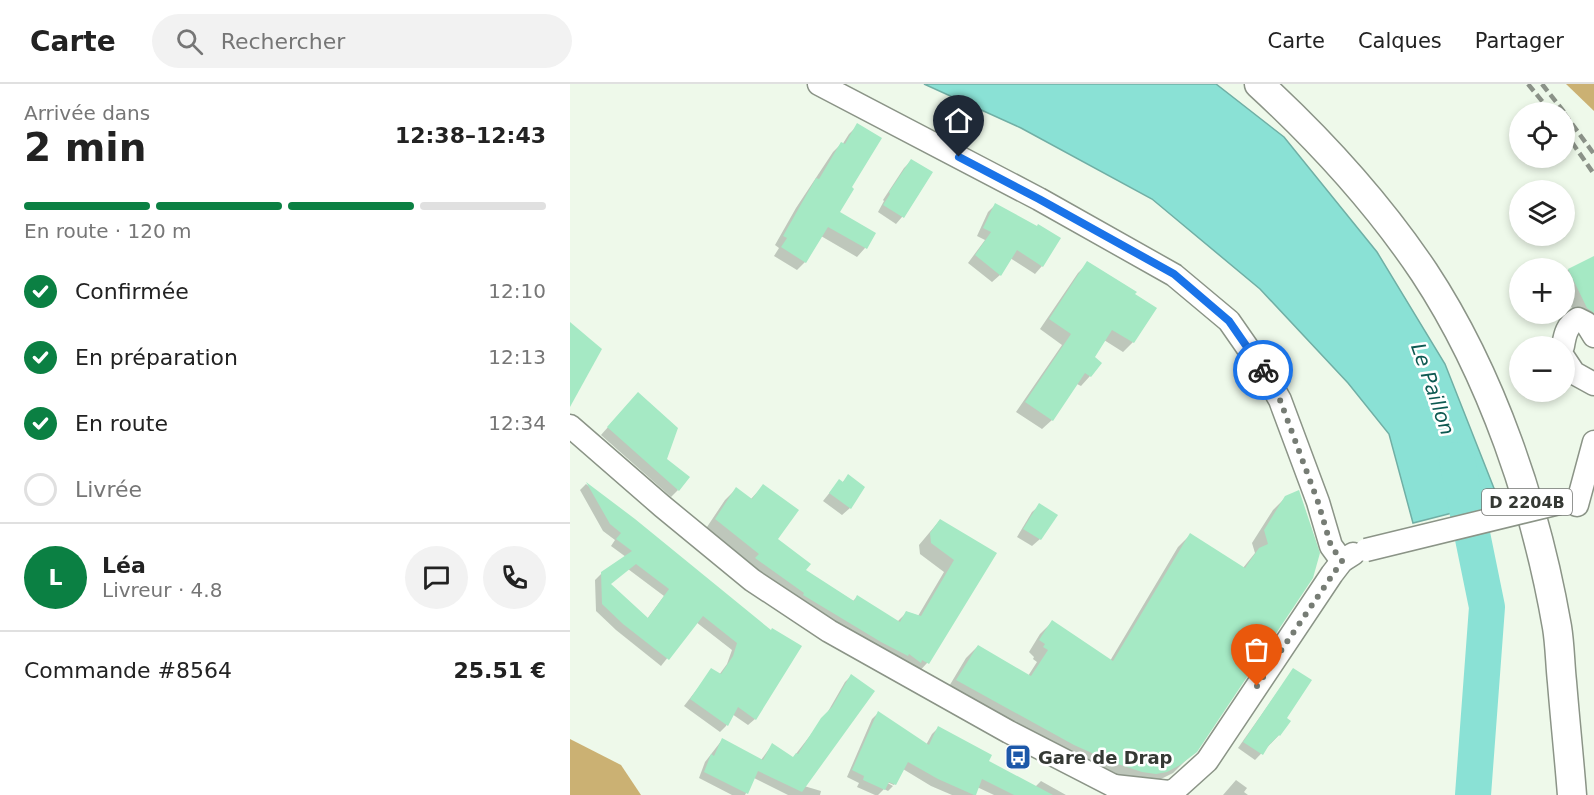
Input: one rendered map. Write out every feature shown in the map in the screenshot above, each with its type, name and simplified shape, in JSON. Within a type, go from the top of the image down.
[{"type":"main road","points":[[1259,84],[1299,120],[1362,189],[1409,235]]},
{"type":"main road","points":[[1281,84],[1310,111],[1378,183],[1409,235]]},
{"type":"main road","name":"D 2204B","points":[[1409,235],[1425,273],[1474,362],[1499,418],[1520,480],[1541,555],[1557,629],[1572,795]]},
{"type":"main road","name":"D 2204B","points":[[1409,235],[1441,264],[1463,304],[1511,413],[1533,476],[1555,556],[1570,628],[1588,795]]},
{"type":"street","points":[[819,84],[1039,199],[1174,274],[1229,321],[1261,366],[1280,400],[1318,502],[1331,546],[1342,561]]},
{"type":"street","points":[[1565,336],[1569,325],[1578,319],[1586,323],[1594,336]]},
{"type":"street","points":[[1575,374],[1594,384]]},
{"type":"street","points":[[570,426],[662,507],[752,580],[829,631],[1009,732],[1120,790],[1179,793],[1207,761],[1342,561],[1366,550],[1577,507],[1593,449]]},
{"type":"shaded area","points":[[1566,84],[1594,84],[1594,111]]},
{"type":"shaded area","points":[[570,739],[621,765],[641,795],[570,795]]},
{"type":"water","points":[[924,84],[1216,84],[1284,137],[1377,252],[1445,364],[1499,501],[1413,523],[1389,434],[1348,383],[1260,289],[1152,199],[1021,128]]},
{"type":"building","points":[[857,123],[882,138],[852,187],[854,189],[840,212],[876,233],[867,249],[828,227],[806,263],[781,247],[787,238],[783,236],[816,178],[819,179],[841,142],[845,144]]},
{"type":"building","points":[[911,159],[933,172],[904,218],[883,205]]},
{"type":"building","points":[[995,203],[1061,238],[1043,267],[1017,250],[1001,276],[975,255],[991,232],[983,228]]},
{"type":"building","points":[[1594,256],[1594,313],[1587,308],[1575,283],[1575,266]]},
{"type":"building","points":[[1087,261],[1137,292],[1135,294],[1157,308],[1134,343],[1112,330],[1095,357],[1102,363],[1091,377],[1085,373],[1053,421],[1025,402],[1071,334],[1049,319]]},
{"type":"building","points":[[570,322],[602,349],[570,407]]},
{"type":"building","points":[[638,392],[678,428],[667,459],[690,477],[679,491],[607,427]]},
{"type":"building","points":[[848,474],[865,487],[851,509],[829,493],[839,479],[843,482]]},
{"type":"building","points":[[586,482],[771,630],[772,628],[802,646],[756,720],[738,707],[728,726],[690,699],[711,668],[721,674],[733,656],[737,643],[703,616],[669,660],[623,624],[602,604],[601,572],[632,551],[616,539],[621,533],[610,524]],"holes":[[[636,564],[669,589],[648,618],[611,584]]]},
{"type":"building","points":[[763,484],[799,510],[778,539],[811,564],[806,570],[854,601],[857,595],[900,622],[906,611],[921,616],[954,560],[931,543],[930,533],[940,519],[997,553],[929,664],[922,660],[921,663],[909,654],[908,656],[881,642],[803,595],[804,593],[755,558],[759,554],[715,519],[736,487],[752,499]]},
{"type":"building","points":[[1299,490],[1320,553],[1313,578],[1197,752],[1180,765],[1167,772],[1156,774],[1112,762],[1074,745],[956,680],[978,645],[1031,676],[1048,650],[1039,640],[1052,620],[1113,661],[1190,533],[1245,568],[1259,548],[1268,544],[1264,530],[1285,496]]},
{"type":"building","points":[[1039,503],[1058,515],[1041,540],[1023,529]]},
{"type":"building","points":[[1293,668],[1312,680],[1287,718],[1291,721],[1263,755],[1243,742]]},
{"type":"building","points":[[851,674],[875,691],[802,792],[758,771],[748,794],[704,772],[711,754],[714,756],[722,738],[763,760],[772,743],[793,757],[796,753],[798,754],[821,718],[832,707]]},
{"type":"building","points":[[878,711],[929,745],[938,726],[992,755],[989,761],[1053,795],[1014,795],[982,779],[974,795],[908,762],[896,785],[889,782],[885,790],[863,780],[864,776],[852,770]]},
{"type":"waterway","name":"Le Paillon","points":[[1457,460],[1487,607],[1473,795]]},
{"type":"railway","points":[[1528,84],[1543,102]]},
{"type":"railway","points":[[1542,84],[1556,102]]},
{"type":"railway","points":[[1575,128],[1594,154]]},
{"type":"railway","points":[[1575,147],[1594,174]]},
{"type":"way so far","points":[[1257,686],[1342,561],[1331,546],[1318,502],[1280,400],[1263,370]]},
{"type":"place","name":"Gare de Drap","points":[[1018,757]]},
{"type":"route","points":[[959,157],[1174,274],[1229,321],[1263,370]]}]
